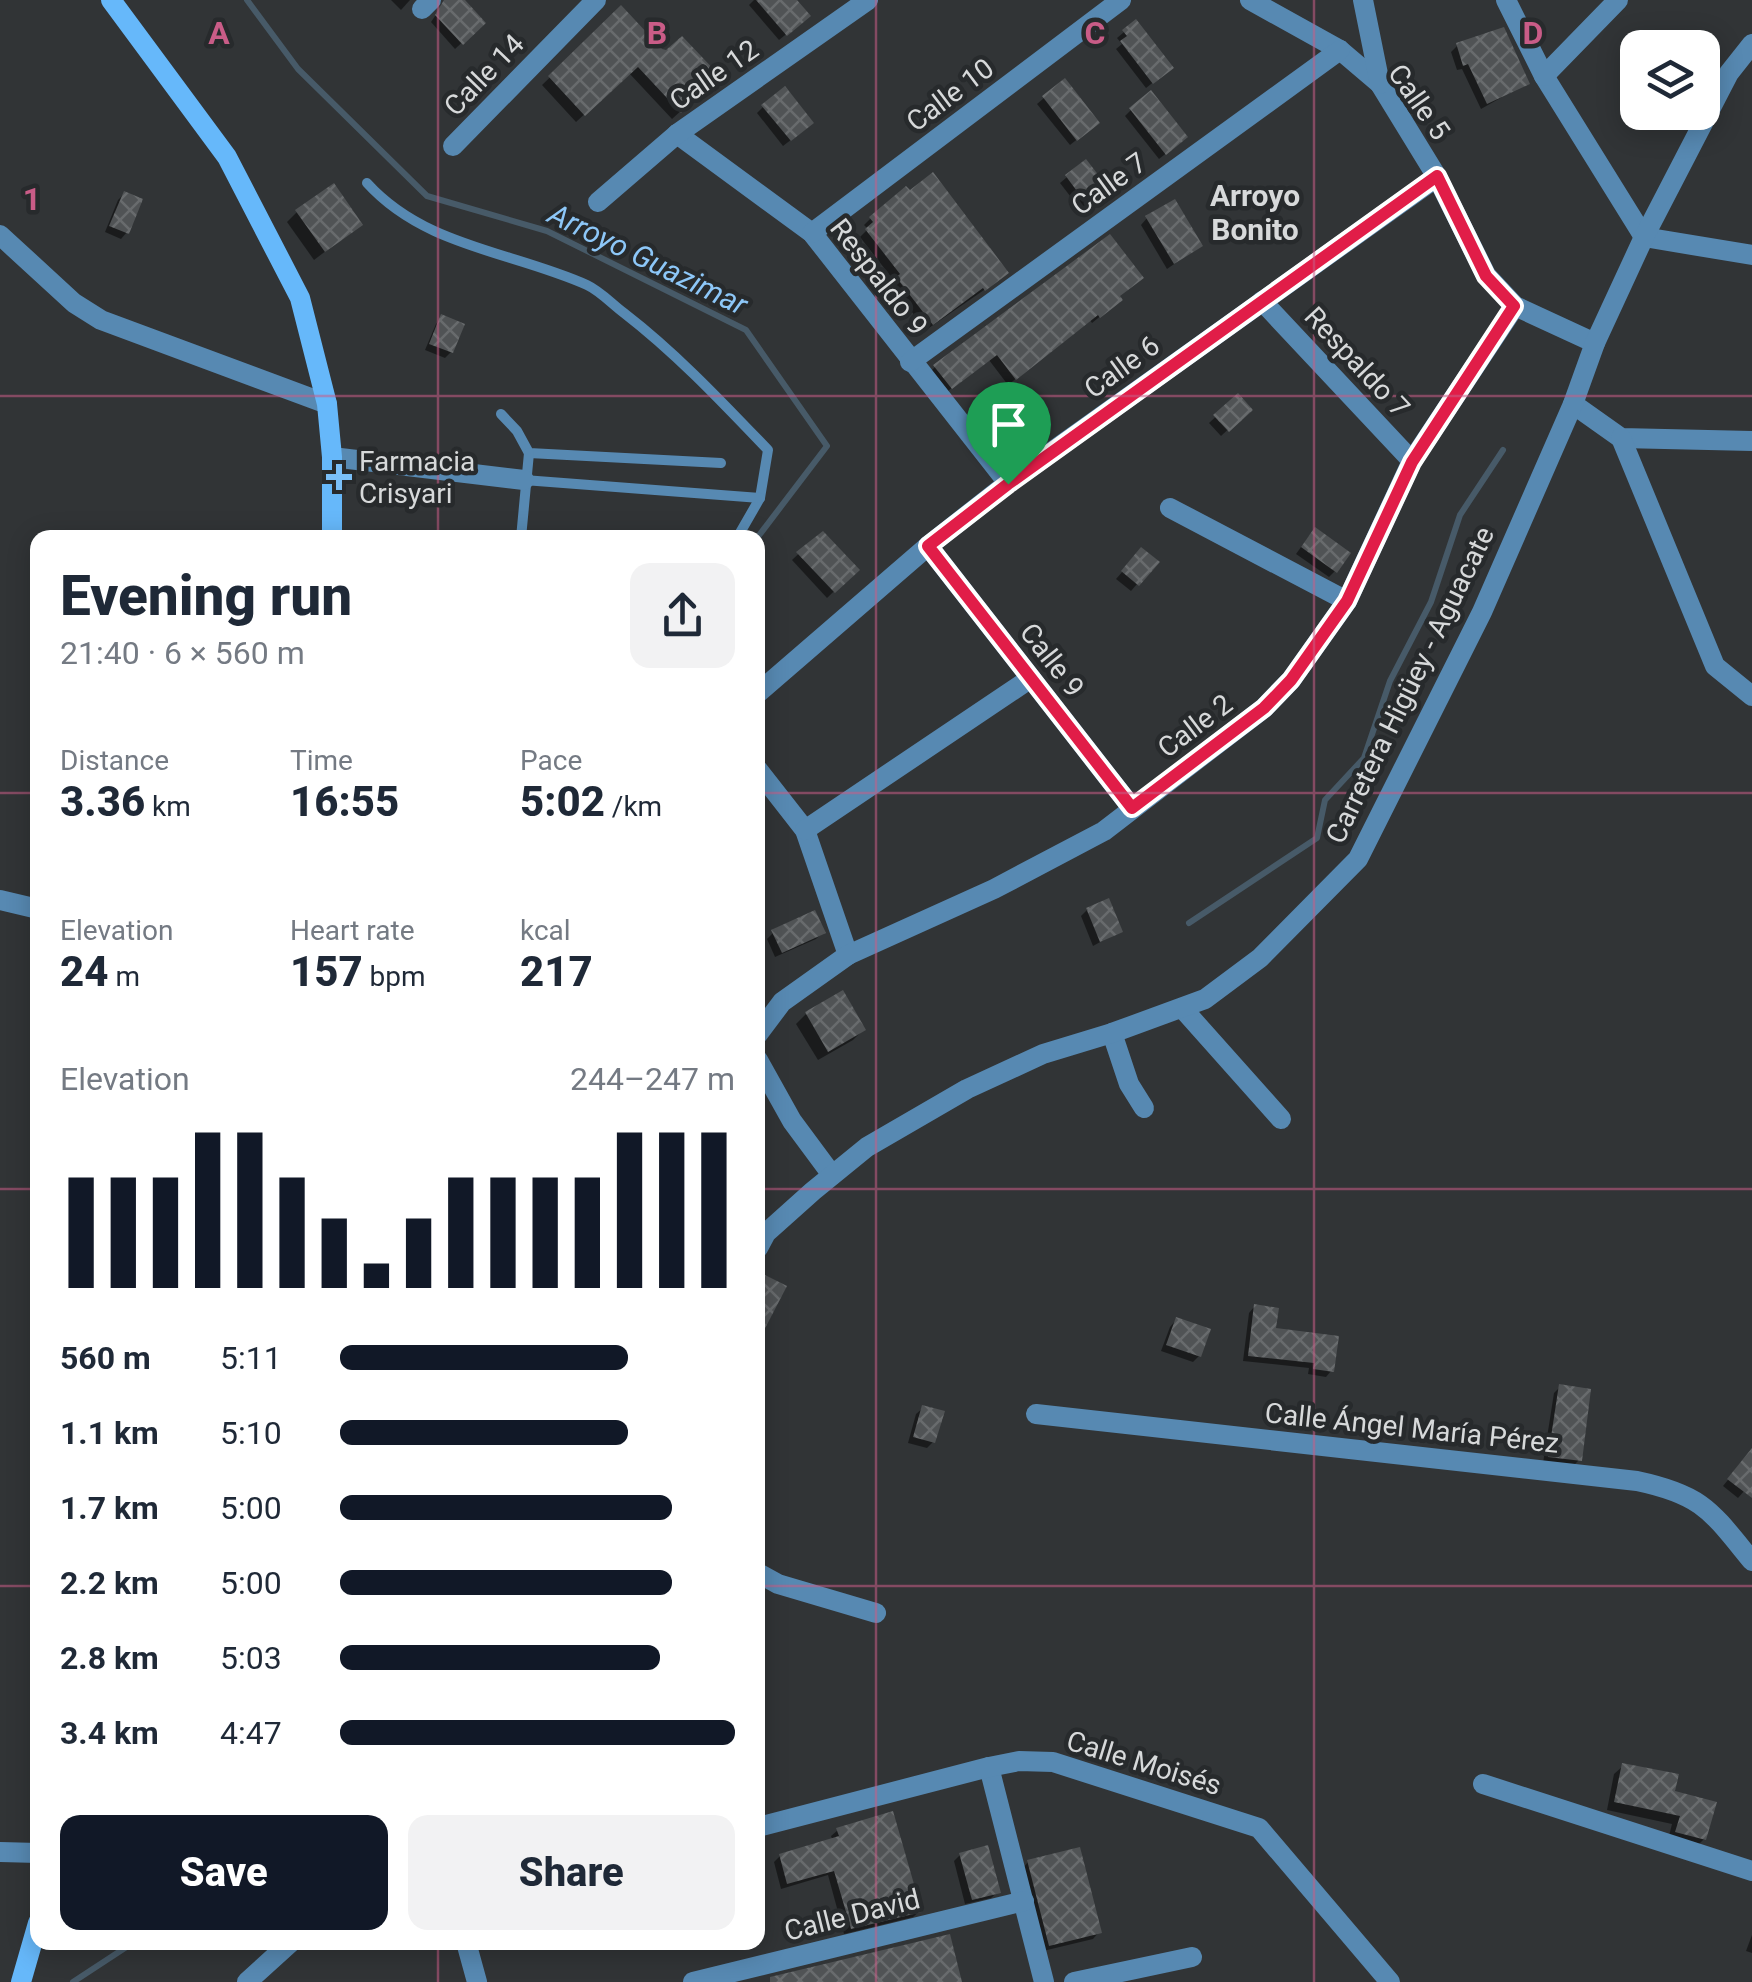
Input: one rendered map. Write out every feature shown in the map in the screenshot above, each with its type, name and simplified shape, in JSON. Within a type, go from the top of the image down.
[{"type":"main road","points":[[111,0],[227,157],[300,298],[326,404],[332,457],[332,530]]},
{"type":"main road","points":[[21,1982],[30,1950]]},
{"type":"street","name":"Calle 14","points":[[453,146],[596,0]]},
{"type":"street","name":"Calle 12","points":[[598,202],[677,134],[868,0]]},
{"type":"street","name":"Calle 10","points":[[812,233],[1121,0]]},
{"type":"street","name":"Calle 5","points":[[1250,0],[1340,50],[1380,84],[1437,176],[1486,276],[1514,306],[1594,343]]},
{"type":"street","points":[[1363,0],[1380,84]]},
{"type":"street","points":[[1506,0],[1544,76],[1644,237],[1752,255]]},
{"type":"street","points":[[1544,76],[1618,0]]},
{"type":"street","name":"Carretera Higüey - Aguacate","points":[[765,1236],[868,1147],[966,1089],[1043,1054],[1205,999],[1260,958],[1358,859],[1482,612],[1574,404],[1594,343],[1644,237],[1729,73],[1752,44]]},
{"type":"street","name":"Calle 7","points":[[910,362],[1340,50]]},
{"type":"street","name":"Respaldo 9","points":[[677,134],[812,233],[1008,484]]},
{"type":"street","name":"Calle 6","points":[[765,686],[928,546],[1008,484],[1437,176]]},
{"type":"street","points":[[0,235],[74,303],[101,320],[326,404]]},
{"type":"street","name":"Respaldo 7","points":[[1262,301],[1412,462]]},
{"type":"street","name":"Calle 2","points":[[765,1025],[782,1002],[848,955],[1104,831],[1264,708],[1291,680],[1347,601],[1412,462],[1514,306]]},
{"type":"street","points":[[1574,404],[1621,438],[1716,666],[1752,696]]},
{"type":"street","points":[[1621,438],[1752,441]]},
{"type":"street","points":[[332,457],[524,480]]},
{"type":"street","points":[[1170,508],[1347,601]]},
{"type":"street","name":"Calle 9","points":[[928,546],[1132,808]]},
{"type":"street","points":[[806,830],[1031,678]]},
{"type":"street","points":[[765,779],[806,830],[848,955]]},
{"type":"street","points":[[0,900],[30,907]]},
{"type":"street","points":[[1183,1009],[1281,1120]]},
{"type":"street","points":[[1112,1033],[1129,1084],[1144,1108]]},
{"type":"street","points":[[765,1073],[792,1121],[832,1175]]},
{"type":"street","name":"Calle Ángel María Pérez","points":[[1036,1414],[1637,1481],[1676,1490],[1712,1511],[1752,1560]]},
{"type":"street","points":[[765,1577],[876,1613]]},
{"type":"street","name":"Calle Moisés","points":[[765,1826],[989,1767],[1020,1761],[1054,1762],[1259,1828],[1390,1982]]},
{"type":"street","points":[[989,1767],[1044,1982]]},
{"type":"street","points":[[1482,1784],[1752,1870]]},
{"type":"street","points":[[0,1852],[30,1853]]},
{"type":"street","name":"Calle David","points":[[693,1982],[1024,1901]]},
{"type":"street","points":[[247,1982],[282,1950]]},
{"type":"street","points":[[468,1950],[476,1982]]},
{"type":"street","points":[[1074,1982],[1192,1957]]},
{"type":"lane","points":[[367,182],[385,203],[405,217],[446,237],[590,286],[671,349],[768,450],[760,498],[742,530]]},
{"type":"lane","points":[[501,414],[530,453],[521,530]]},
{"type":"lane","points":[[530,453],[721,463]]},
{"type":"lane","points":[[524,480],[760,498]]},
{"type":"building","points":[[444,0],[465,0],[486,23],[463,45],[435,15]]},
{"type":"building","points":[[756,0],[797,0],[811,16],[787,36]]},
{"type":"building","points":[[621,5],[662,49],[666,50],[682,36],[721,77],[681,113],[638,67],[585,116],[548,76]]},
{"type":"building","points":[[1136,19],[1174,68],[1153,84],[1120,41],[1127,36],[1122,30]]},
{"type":"building","points":[[1504,27],[1530,84],[1487,104],[1468,64],[1463,66],[1456,43]]},
{"type":"building","points":[[1065,78],[1100,123],[1077,141],[1042,96]]},
{"type":"building","points":[[785,86],[814,123],[791,141],[761,105]]},
{"type":"building","points":[[1151,90],[1188,137],[1166,155],[1129,108]]},
{"type":"building","points":[[1086,159],[1113,194],[1091,210],[1065,175]]},
{"type":"building","points":[[933,172],[1009,273],[933,325],[865,229],[873,222],[869,217],[906,186],[910,190]]},
{"type":"building","points":[[334,183],[363,225],[325,252],[295,210]]},
{"type":"building","points":[[124,191],[143,199],[129,234],[109,226]]},
{"type":"building","points":[[1175,199],[1203,246],[1174,264],[1145,216]]},
{"type":"building","points":[[1110,234],[1144,278],[1120,296],[1123,300],[1016,380],[997,355],[952,389],[933,365]]},
{"type":"building","points":[[441,314],[465,324],[453,353],[429,344]]},
{"type":"building","points":[[1238,393],[1253,410],[1229,432],[1213,415]]},
{"type":"building","points":[[1010,399],[1042,440],[1011,464],[978,423]]},
{"type":"building","points":[[1315,527],[1351,553],[1337,573],[1301,547]]},
{"type":"building","points":[[823,531],[860,570],[835,593],[796,552]]},
{"type":"building","points":[[1141,547],[1160,562],[1139,586],[1121,571]]},
{"type":"building","points":[[1109,898],[1123,932],[1100,942],[1086,908]]},
{"type":"building","points":[[815,910],[826,933],[782,953],[771,930]]},
{"type":"building","points":[[843,990],[866,1030],[828,1052],[805,1012]]},
{"type":"building","points":[[765,1275],[787,1286],[765,1328]]},
{"type":"building","points":[[1254,1304],[1279,1308],[1276,1328],[1339,1336],[1334,1372],[1313,1369],[1314,1363],[1248,1356]]},
{"type":"building","points":[[1176,1317],[1211,1329],[1201,1357],[1166,1345]]},
{"type":"building","points":[[1559,1384],[1591,1389],[1582,1461],[1548,1457]]},
{"type":"building","points":[[922,1405],[945,1411],[935,1443],[913,1437]]},
{"type":"building","points":[[1752,1448],[1752,1498],[1727,1479]]},
{"type":"building","points":[[1622,1763],[1679,1774],[1675,1791],[1717,1802],[1706,1840],[1675,1832],[1680,1816],[1614,1802]]},
{"type":"building","points":[[893,1811],[922,1912],[851,1929],[834,1871],[787,1884],[779,1854],[839,1836],[836,1828]]},
{"type":"building","points":[[988,1845],[1001,1893],[972,1900],[959,1853]]},
{"type":"building","points":[[1080,1847],[1102,1933],[1049,1946],[1027,1860]]},
{"type":"building","points":[[950,1934],[962,1982],[770,1982],[770,1977]]},
{"type":"waterway","name":"Arroyo Guazimar","points":[[247,0],[298,69],[427,196],[547,231],[746,330],[827,446],[763,530]]},
{"type":"waterway","points":[[1189,923],[1317,838],[1325,800],[1364,758],[1390,681],[1431,602],[1460,515],[1503,450]]},
{"type":"waterway","points":[[73,1982],[122,1950]]},
{"type":"place","name":"Farmacia Crisyari","points":[[339,477]]},
{"type":"district","name":"Arroyo Bonito","points":[[1255,212]]},
{"type":"route","points":[[1437,176],[1486,276],[1514,306],[1412,462],[1347,601],[1291,680],[1264,708],[1132,808],[928,546],[1008,484],[1437,176]]}]
